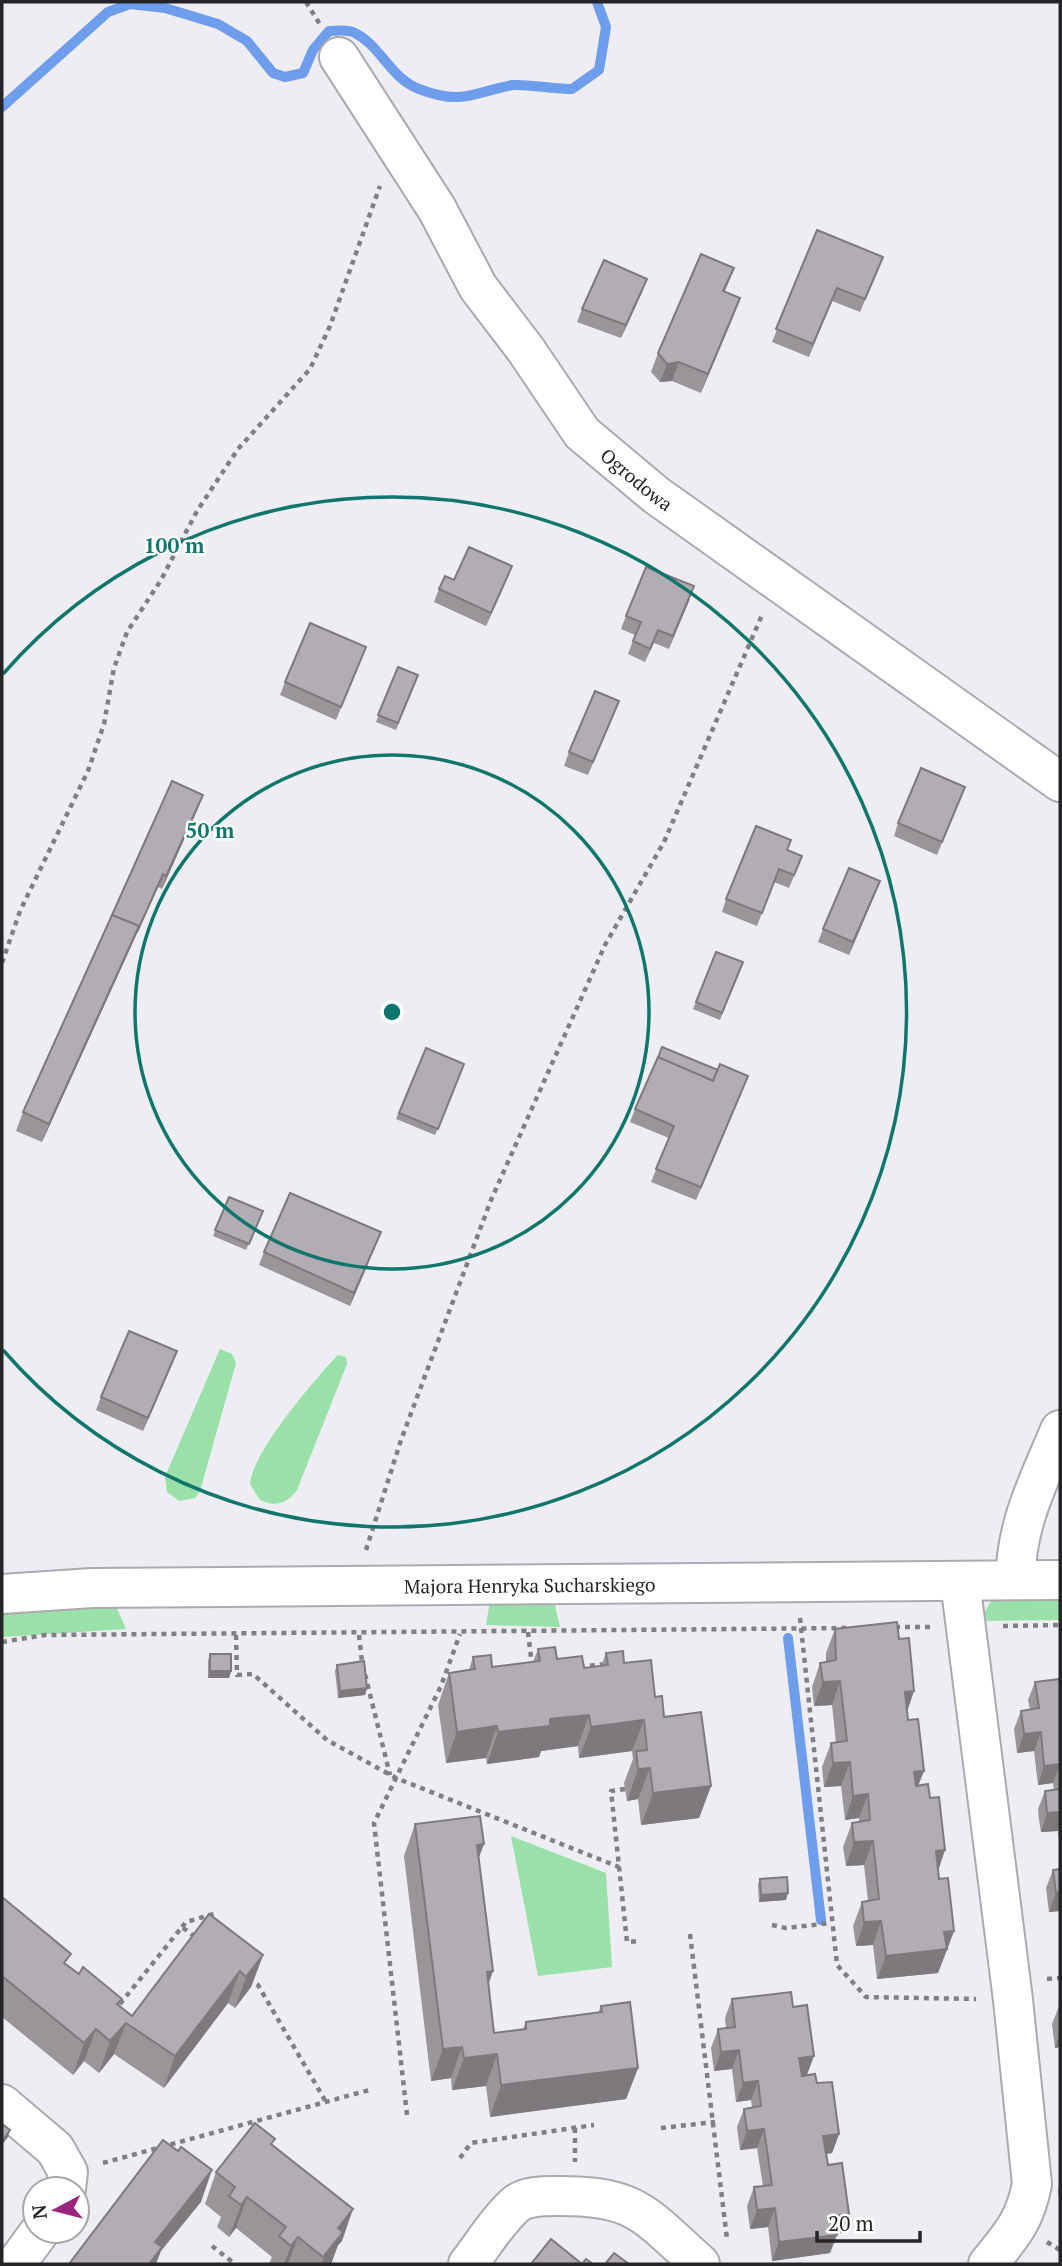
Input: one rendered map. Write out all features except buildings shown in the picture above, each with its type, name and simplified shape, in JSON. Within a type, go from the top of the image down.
[{"type":"street","name":"Ogrodowa","points":[[339,57],[397,143],[437,209],[478,287],[526,350],[582,433],[656,495],[1060,782]]},
{"type":"street","points":[[1015,1580],[1022,1521],[1060,1430]]},
{"type":"street","name":"Majora Henryka Sucharskiego","points":[[2,1594],[92,1588],[1060,1580]]},
{"type":"street","points":[[960,1581],[1013,2000],[1032,2184],[1027,2210],[1018,2227],[988,2264]]},
{"type":"street","points":[[2,2104],[55,2150],[65,2175]]},
{"type":"street","points":[[468,2264],[516,2203],[533,2197],[604,2198],[639,2210],[714,2258]]},
{"type":"street","points":[[16,2264],[30,2245]]},
{"type":"path","points":[[2,963],[20,911],[88,771],[104,724],[114,668],[127,632],[161,580],[197,510],[238,449],[310,369],[330,326],[352,259],[397,143]]},
{"type":"path","points":[[354,1587],[401,1440],[491,1200],[605,944],[664,842],[776,581]]},
{"type":"path","points":[[801,1582],[799,1628],[837,1965],[866,1997],[1013,2000]]},
{"type":"path","points":[[882,1627],[1060,1625]]},
{"type":"path","points":[[2,1642],[45,1635],[359,1635],[854,1628]]},
{"type":"path","points":[[528,1632],[533,1673]]},
{"type":"path","points":[[407,2115],[374,1823],[393,1777],[441,1686],[460,1634]]},
{"type":"path","points":[[359,1635],[362,1662],[393,1777]]},
{"type":"path","points":[[236,1636],[237,1675],[253,1674],[327,1740],[393,1777],[619,1867]]},
{"type":"path","points":[[569,1668],[605,1664]]},
{"type":"path","points":[[441,1686],[454,1684]]},
{"type":"path","points":[[625,1788],[611,1791],[627,1942],[639,1941]]},
{"type":"path","points":[[120,2004],[186,1922],[217,1913]]},
{"type":"path","points":[[772,1925],[786,1928],[831,1923]]},
{"type":"path","points":[[182,1927],[204,1944]]},
{"type":"path","points":[[690,1934],[715,2122],[714,2258]]},
{"type":"path","points":[[247,1977],[258,1985],[326,2102]]},
{"type":"path","points":[[84,2175],[373,2089]]},
{"type":"path","points":[[661,2128],[715,2122]]},
{"type":"path","points":[[460,2158],[471,2143],[594,2125]]},
{"type":"path","points":[[212,2246],[235,2264]]},
{"type":"green space","points":[[220,1349],[232,1354],[236,1363],[200,1491],[195,1498],[179,1501],[167,1492],[165,1477]]},
{"type":"green space","points":[[338,1355],[346,1357],[347,1364],[297,1490],[280,1503],[260,1500],[250,1484],[261,1454],[286,1416]]},
{"type":"green space","points":[[1060,1596],[1060,1620],[979,1621],[993,1598]]},
{"type":"green space","points":[[490,1601],[554,1601],[560,1627],[486,1625]]},
{"type":"green space","points":[[115,1604],[126,1629],[2,1637],[2,1612]]},
{"type":"green space","points":[[511,1836],[606,1873],[612,1967],[538,1976]]},
{"type":"waterway","points":[[2,107],[108,12],[130,4],[165,8],[218,24],[247,41],[273,73],[285,77],[303,73],[313,50],[329,31],[346,31],[364,39],[409,84],[434,94],[447,97],[468,96],[513,85],[572,89],[599,70],[606,27],[597,2]]},
{"type":"waterway","points":[[788,1638],[821,1920]]}]
